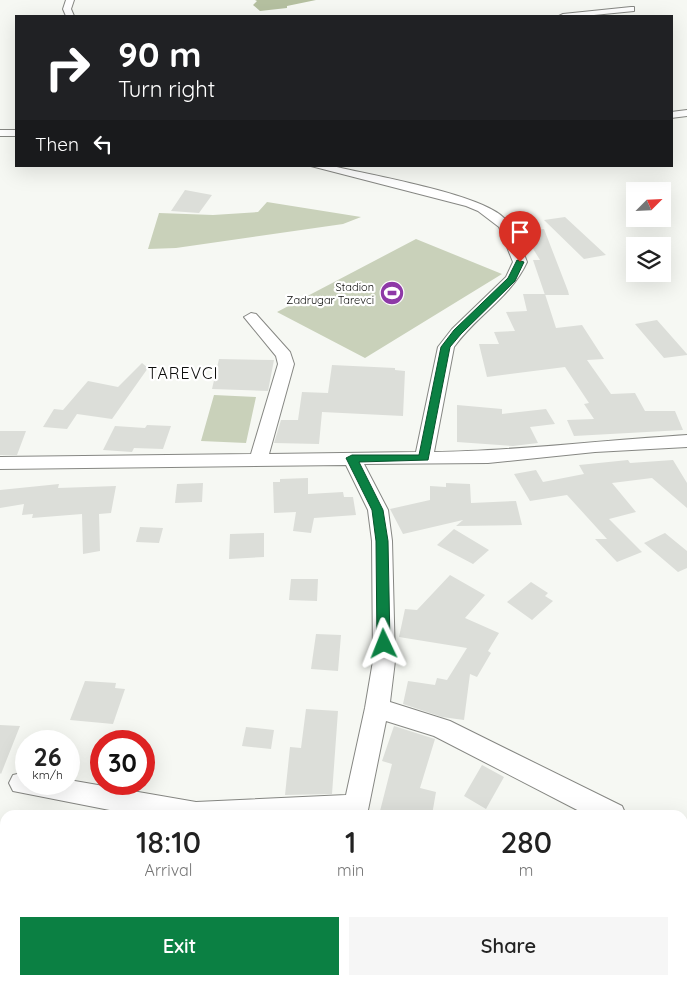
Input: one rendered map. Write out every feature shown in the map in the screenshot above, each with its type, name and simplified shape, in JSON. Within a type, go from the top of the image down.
[{"type":"street","points":[[69,15],[66,9],[70,0]]},
{"type":"street","points":[[575,15],[631,10]]},
{"type":"street","points":[[673,115],[687,113]]},
{"type":"street","points":[[0,133],[15,133]]},
{"type":"street","points":[[321,167],[470,203],[487,210],[507,226],[520,262],[512,279],[457,332],[446,347],[424,458]]},
{"type":"street","points":[[251,317],[284,355],[286,364],[259,459]]},
{"type":"street","points":[[0,463],[488,457],[595,446],[687,441]]},
{"type":"street","points":[[352,458],[378,510],[382,541],[384,661],[377,708],[355,810]]},
{"type":"street","points":[[0,473],[26,462]]},
{"type":"street","points":[[377,708],[441,728],[603,810]]},
{"type":"street","points":[[80,794],[173,810]]},
{"type":"green space","points":[[255,0],[316,0],[287,6],[287,8],[260,11],[253,5],[257,1]]},
{"type":"green space","points":[[267,202],[361,217],[343,224],[176,248],[148,249],[159,213],[213,215],[258,212]]},
{"type":"green space","name":"Stadion Zadrugar Tarevci","points":[[416,239],[502,274],[365,358],[277,312]]},
{"type":"green space","points":[[214,395],[256,397],[246,443],[201,441]]},
{"type":"building","points":[[185,190],[212,195],[199,213],[171,211]]},
{"type":"building","points":[[565,217],[606,255],[584,259],[544,220]]},
{"type":"building","points":[[544,229],[569,295],[545,295],[533,260],[540,260],[522,231]]},
{"type":"building","points":[[523,294],[545,294],[556,328],[582,325],[604,359],[587,360],[611,394],[635,393],[645,411],[675,411],[683,430],[574,436],[567,420],[594,419],[584,404],[589,403],[565,367],[487,377],[479,344],[499,344],[494,332],[515,331],[506,312],[527,311]]},
{"type":"building","points":[[657,320],[687,355],[664,358],[635,324]]},
{"type":"building","points":[[219,359],[274,360],[268,391],[212,389]]},
{"type":"building","points":[[142,363],[148,368],[112,419],[77,414],[67,429],[43,427],[54,409],[63,410],[88,381],[118,387]]},
{"type":"building","points":[[332,365],[395,368],[395,370],[405,371],[403,416],[322,412],[319,444],[274,443],[281,420],[298,420],[302,392],[328,393]]},
{"type":"building","points":[[457,405],[502,409],[502,414],[546,409],[555,424],[530,427],[538,443],[513,446],[457,442]]},
{"type":"building","points":[[147,425],[171,426],[163,449],[134,448],[132,452],[103,450],[115,426],[145,428]]},
{"type":"building","points":[[0,431],[26,431],[17,455],[0,455]]},
{"type":"building","points":[[628,460],[630,463],[673,460],[687,483],[687,508],[652,478],[612,483],[636,512],[609,519],[642,552],[617,562],[595,539],[607,539],[567,495],[530,501],[514,474],[536,470],[543,482],[584,474],[579,465]]},
{"type":"building","points":[[308,478],[308,494],[343,492],[344,497],[353,497],[356,515],[314,518],[311,533],[293,531],[296,512],[274,513],[273,482],[280,482],[280,479]]},
{"type":"building","points":[[203,483],[202,502],[175,503],[177,484]]},
{"type":"building","points":[[446,483],[470,484],[471,503],[516,501],[522,525],[456,526],[463,520],[403,534],[390,509],[430,500],[430,486],[446,487]]},
{"type":"building","points":[[59,484],[58,488],[116,486],[111,513],[99,514],[100,551],[83,554],[82,514],[32,518],[33,514],[22,515],[24,504],[0,508],[0,490]]},
{"type":"building","points":[[140,527],[163,528],[159,543],[136,542]]},
{"type":"building","points":[[454,529],[489,550],[473,564],[437,545]]},
{"type":"building","points":[[264,533],[264,557],[229,559],[230,534]]},
{"type":"building","points":[[665,533],[687,551],[687,568],[678,572],[644,543]]},
{"type":"building","points":[[450,575],[485,595],[465,618],[499,633],[488,651],[491,653],[477,677],[470,674],[464,720],[442,717],[403,704],[408,681],[435,685],[437,678],[447,680],[467,648],[399,637],[405,609],[417,610]]},
{"type":"building","points":[[291,579],[318,579],[317,601],[289,600]]},
{"type":"building","points":[[531,582],[548,593],[545,596],[553,601],[532,620],[507,602]]},
{"type":"building","points":[[316,634],[341,635],[338,671],[311,669]]},
{"type":"building","points":[[85,681],[116,683],[115,688],[125,689],[113,724],[70,720]]},
{"type":"building","points":[[306,709],[338,711],[332,794],[285,795],[290,747],[301,748]]},
{"type":"building","points":[[0,725],[20,726],[18,730],[15,730],[15,739],[0,773]]},
{"type":"building","points":[[394,726],[435,739],[420,788],[436,792],[433,810],[380,810],[392,764],[382,761]]},
{"type":"building","points":[[246,727],[274,730],[271,749],[242,746]]},
{"type":"building","points":[[482,765],[504,777],[486,809],[464,796]]},
{"type":"place","name":"Stadion Zadrugar Tarevci","points":[[392,293]]},
{"type":"district","name":"TAREVCI","points":[[183,373]]},
{"type":"route","points":[[384,644],[382,541],[378,510],[352,458],[424,458],[446,347],[457,332],[512,279],[520,262]]}]
